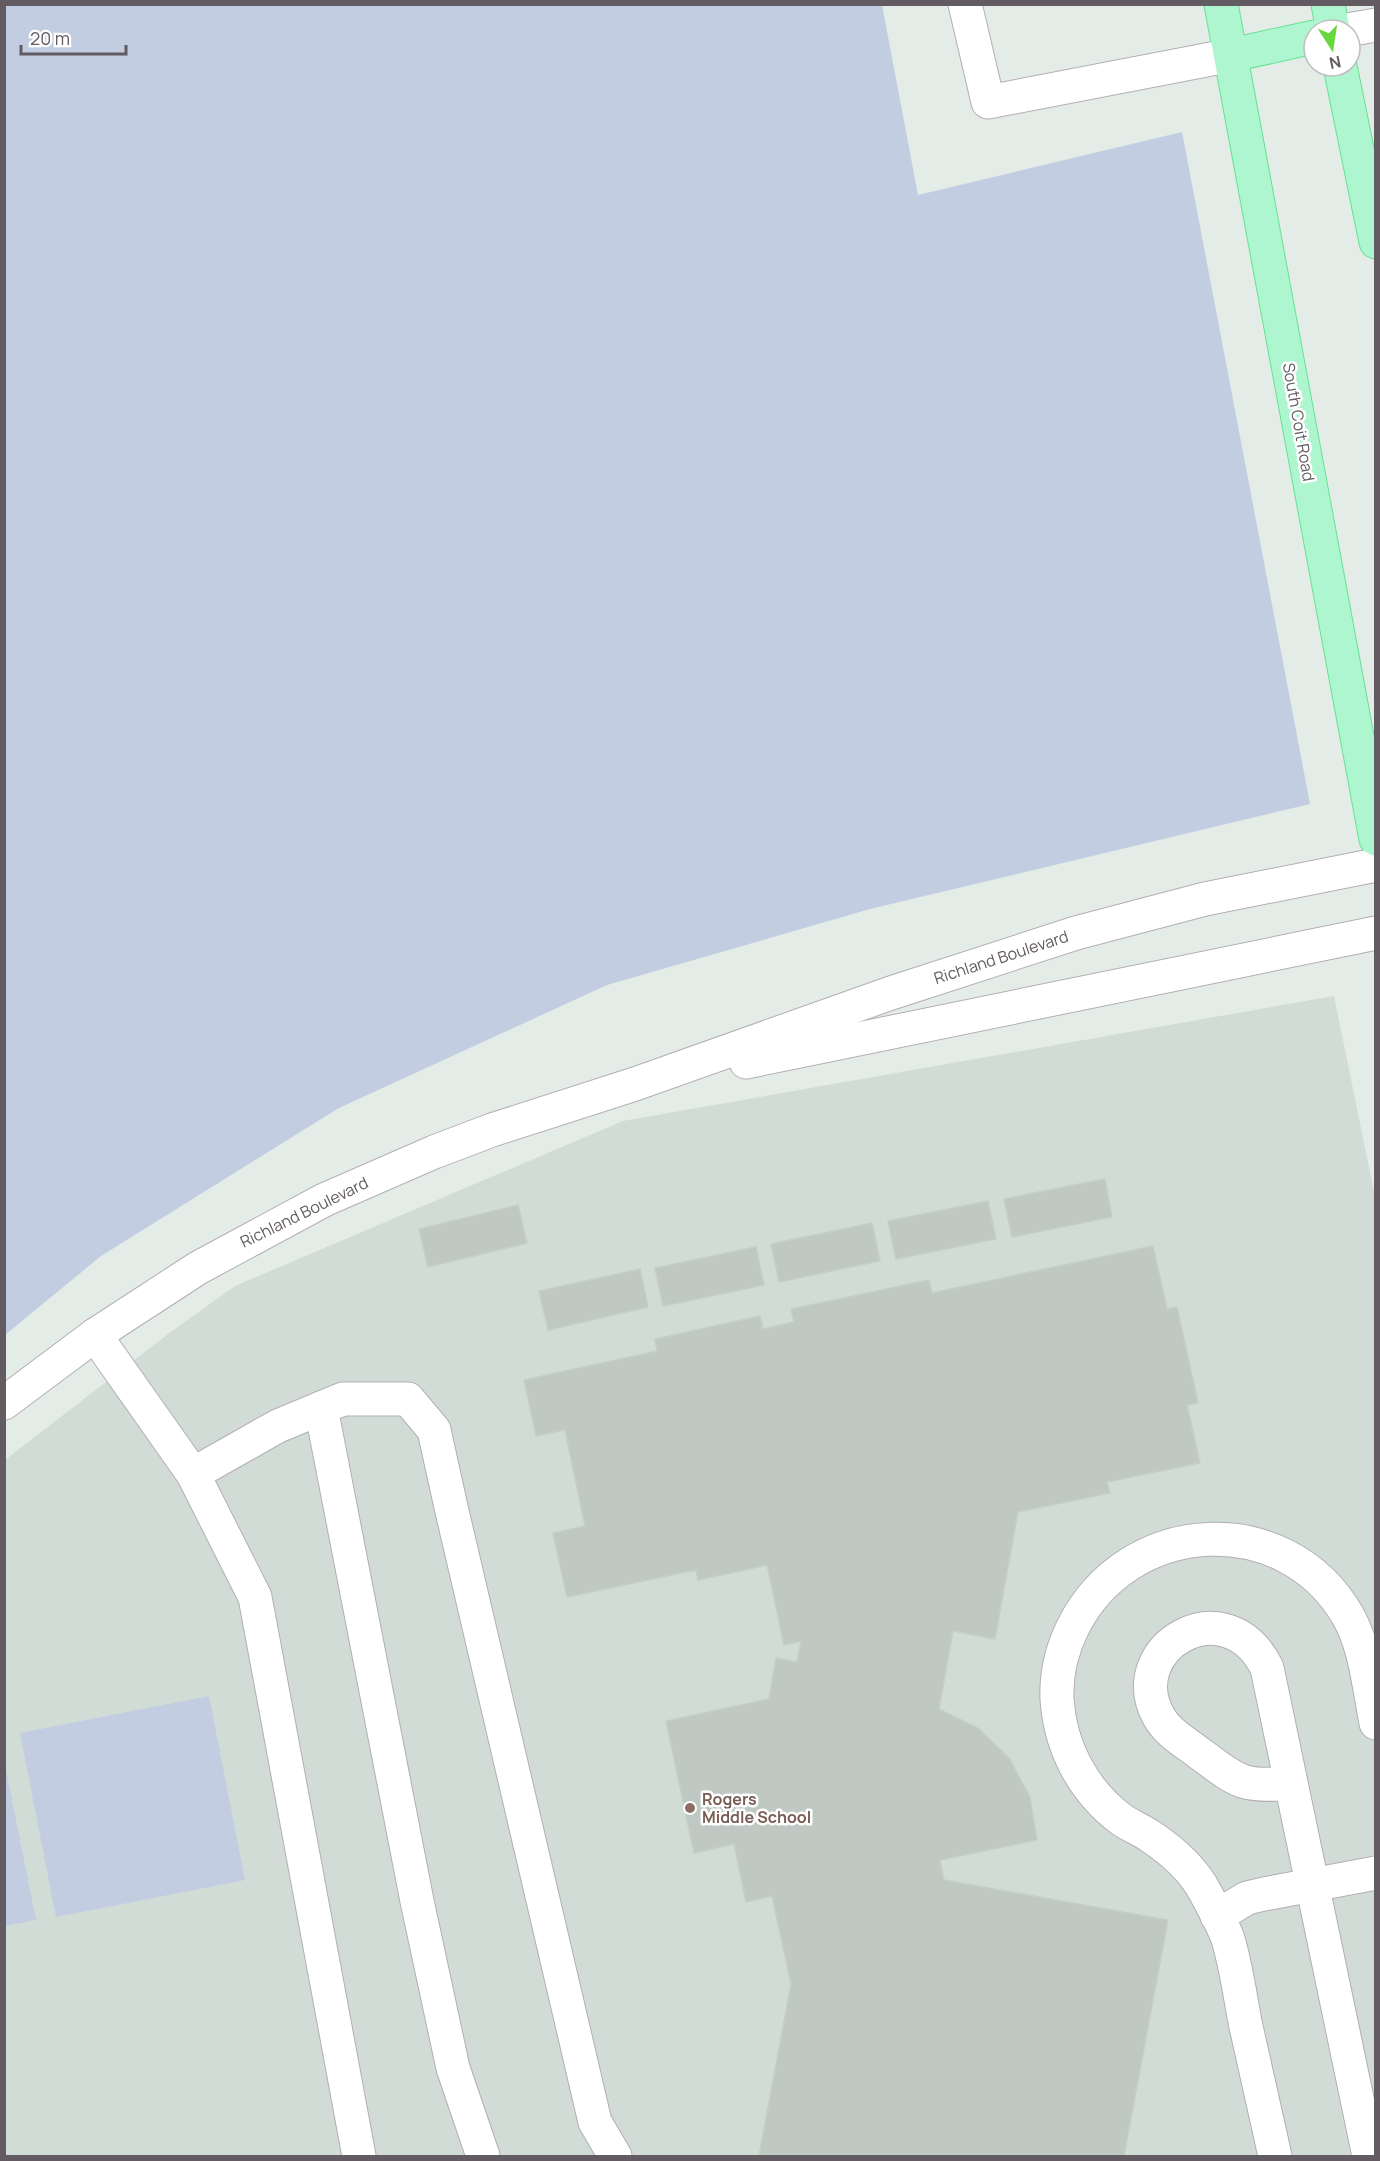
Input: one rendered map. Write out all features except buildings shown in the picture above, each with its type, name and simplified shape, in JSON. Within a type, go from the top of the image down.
[{"type":"main road","name":"South Coit Road","points":[[1221,4],[1376,839]]},
{"type":"main road","points":[[1232,55],[1302,40]]},
{"type":"main road","points":[[1342,78],[1376,242]]},
{"type":"street","points":[[965,4],[988,102],[1232,55]]},
{"type":"street","name":"Richland Boulevard","points":[[4,1403],[95,1335],[198,1268],[262,1232],[408,1163],[492,1130],[635,1084],[870,1000],[1076,933],[1205,899],[1376,865]]},
{"type":"street","name":"Richland Boulevard","points":[[635,1084],[1376,933]]},
{"type":"street","points":[[95,1335],[193,1474],[255,1597],[359,2157]]},
{"type":"street","points":[[193,1474],[278,1426],[343,1399],[408,1399],[434,1430],[596,2122],[615,2157]]},
{"type":"street","points":[[321,1408],[417,1901],[453,2068],[483,2157]]},
{"type":"street","points":[[1275,2157],[1227,1939],[1217,1916],[1204,1888],[1175,1854],[1124,1821],[1101,1802],[1083,1780],[1069,1754],[1060,1726],[1057,1697],[1059,1667],[1067,1639],[1080,1613],[1097,1589],[1119,1570],[1144,1554],[1171,1544],[1200,1539],[1230,1539],[1258,1545],[1285,1556],[1310,1572],[1331,1593],[1348,1616],[1359,1643],[1376,1724]]},
{"type":"street","points":[[1291,1783],[1248,1784],[1234,1779],[1168,1730],[1152,1701],[1151,1684],[1154,1668],[1162,1653],[1174,1641],[1187,1633],[1203,1628],[1219,1628],[1235,1633],[1249,1642],[1260,1653],[1267,1668],[1291,1783],[1312,1884],[1369,2157]]},
{"type":"street","points":[[1217,1916],[1247,1898],[1376,1873]]},
{"type":"shaded area","points":[[5,4],[882,5],[918,195],[1182,132],[1310,804],[870,909],[607,985],[339,1108],[101,1256],[5,1335]]},
{"type":"shaded area","name":"Rogers Middle School","points":[[1334,996],[1376,1202],[1375,2156],[5,2156],[5,1460],[168,1334],[235,1286],[623,1121]]},
{"type":"shaded area","points":[[209,1696],[245,1880],[56,1917],[20,1733]]},
{"type":"shaded area","points":[[4,1760],[36,1920],[5,1926],[4,1926]]},
{"type":"place","name":"Rogers Middle School","points":[[690,1808]]}]
